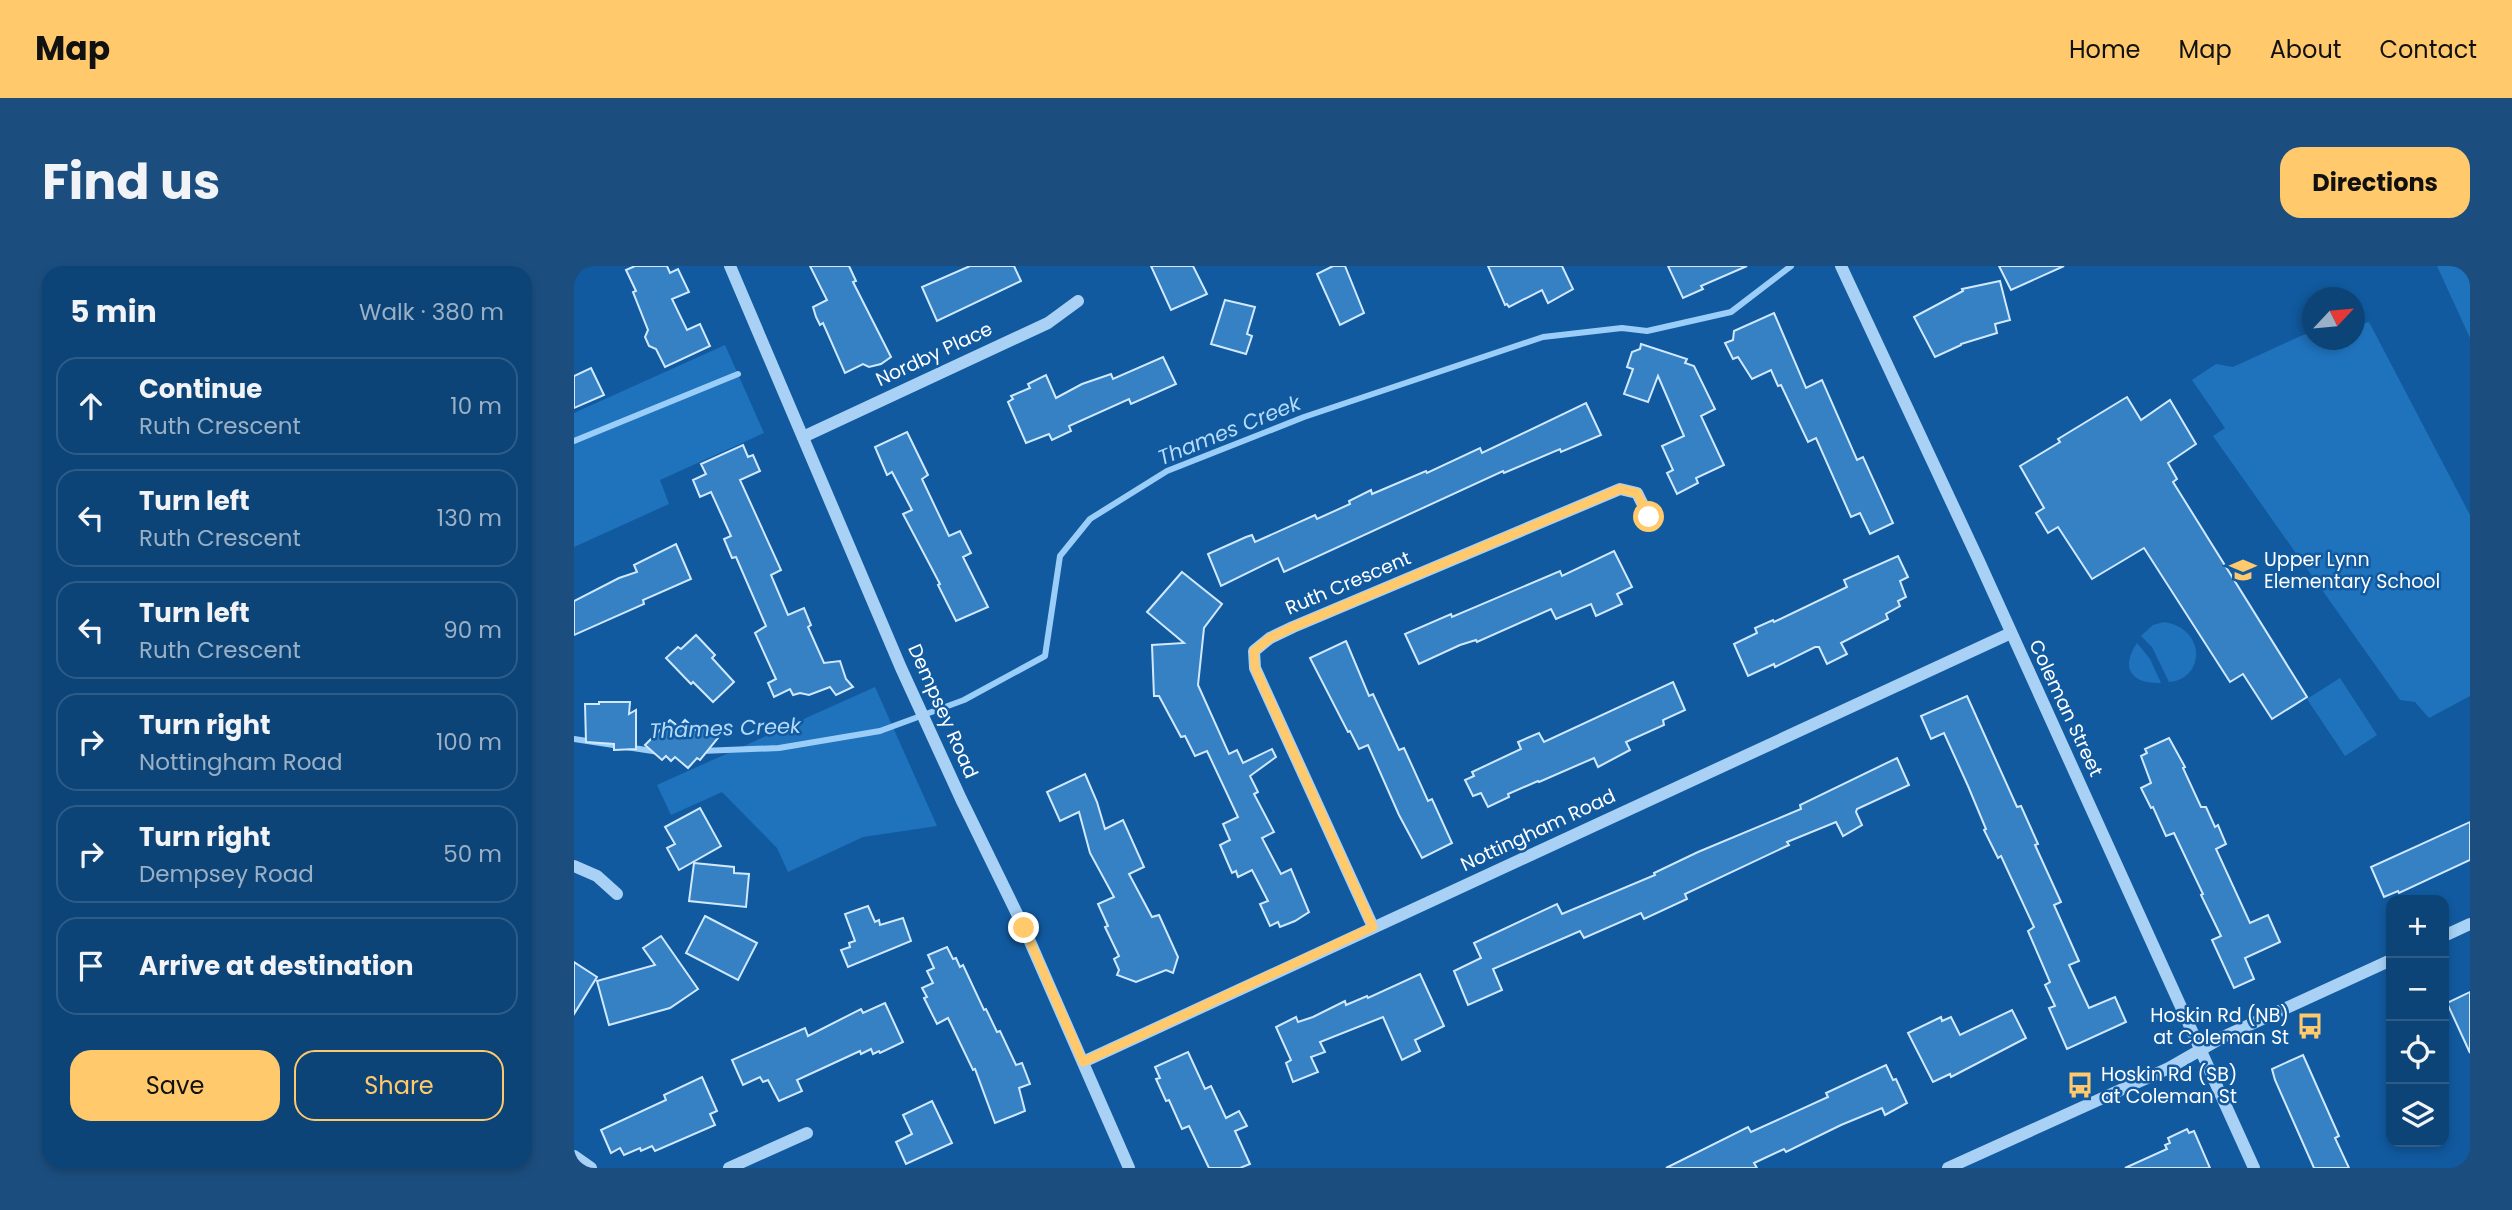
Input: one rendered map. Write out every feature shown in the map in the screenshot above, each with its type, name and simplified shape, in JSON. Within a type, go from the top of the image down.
[{"type":"street","name":"Dempsey Road","points":[[730,266],[901,668],[1024,928],[1129,1168]]},
{"type":"street","name":"Coleman Street","points":[[1841,266],[2254,1168]]},
{"type":"street","name":"Nordby Place","points":[[803,437],[1048,323],[1078,301]]},
{"type":"street","name":"Ruth Crescent","points":[[1373,927],[1255,668],[1254,651],[1270,638],[1293,627],[1620,489],[1637,493],[1649,517]]},
{"type":"street","name":"Nottingham Road","points":[[1083,1062],[2011,634]]},
{"type":"street","points":[[574,866],[597,876],[617,894]]},
{"type":"street","points":[[2449,934],[2470,924]]},
{"type":"street","points":[[1948,1168],[2169,1068],[2223,1037],[2386,962]]},
{"type":"street","points":[[729,1168],[807,1133]]},
{"type":"street","points":[[574,1156],[591,1168]]},
{"type":"shaded area","points":[[2437,266],[2470,266],[2470,338]]},
{"type":"shaded area","points":[[2369,322],[2470,515],[2470,696],[2429,718],[2415,702],[2400,700],[2213,436],[2225,428],[2192,380],[2216,364],[2233,367],[2302,335],[2302,350],[2365,350],[2365,323]]},
{"type":"shaded area","points":[[725,345],[764,433],[660,480],[669,504],[574,547],[574,413]]},
{"type":"shaded area","points":[[2164,622],[2178,626],[2188,633],[2196,653],[2190,672],[2181,679],[2169,682],[2152,647],[2141,636],[2153,625]]},
{"type":"shaded area","points":[[2137,643],[2150,659],[2161,683],[2142,681],[2131,673],[2129,660]]},
{"type":"shaded area","points":[[2340,678],[2377,735],[2345,756],[2307,699]]},
{"type":"shaded area","points":[[875,687],[937,826],[863,837],[788,872],[777,848],[722,792],[671,815],[657,785]]},
{"type":"building","points":[[635,266],[667,266],[670,273],[678,269],[689,292],[672,299],[687,330],[700,324],[710,346],[665,367],[656,349],[649,346],[645,337],[648,330],[633,292],[636,291],[626,270]]},
{"type":"building","points":[[810,266],[849,266],[856,281],[853,282],[891,357],[881,364],[869,367],[863,364],[845,373],[823,323],[820,325],[816,317],[813,307],[827,300]]},
{"type":"building","points":[[970,266],[1014,266],[1021,281],[937,321],[922,287]]},
{"type":"building","points":[[1151,266],[1193,266],[1207,294],[1171,310]]},
{"type":"building","points":[[1333,266],[1345,266],[1364,313],[1340,325],[1317,274]]},
{"type":"building","points":[[1488,266],[1562,266],[1573,289],[1548,303],[1542,290],[1509,307],[1505,305]]},
{"type":"building","points":[[1668,266],[1747,266],[1701,286],[1703,289],[1683,298]]},
{"type":"building","points":[[1999,266],[2064,266],[2011,290]]},
{"type":"building","points":[[2000,281],[2010,320],[1995,324],[1997,333],[1961,344],[1935,357],[1914,317],[1963,291],[1962,289]]},
{"type":"building","points":[[1225,300],[1255,307],[1247,334],[1252,336],[1246,354],[1211,344]]},
{"type":"building","points":[[1774,313],[1806,388],[1822,380],[1857,460],[1863,457],[1893,523],[1870,534],[1860,513],[1851,517],[1816,438],[1808,442],[1771,370],[1752,379],[1738,357],[1733,359],[1725,343],[1733,340],[1734,331]]},
{"type":"building","points":[[1641,344],[1687,359],[1685,363],[1694,366],[1715,409],[1701,416],[1724,465],[1696,478],[1698,483],[1677,494],[1667,473],[1673,470],[1662,446],[1684,436],[1658,376],[1648,402],[1624,394],[1633,369],[1627,367],[1632,352],[1640,349]]},
{"type":"building","points":[[1163,357],[1176,384],[1131,404],[1129,399],[1069,426],[1071,431],[1052,440],[1049,434],[1026,443],[1008,402],[1013,399],[1011,396],[1030,388],[1028,384],[1046,375],[1056,398],[1082,384],[1111,374],[1113,379]]},
{"type":"building","points":[[591,368],[604,395],[574,408],[574,376]]},
{"type":"building","points":[[2127,397],[2141,420],[2170,400],[2196,444],[2168,463],[2177,479],[2173,482],[2307,697],[2272,719],[2243,674],[2230,682],[2144,548],[2092,579],[2058,527],[2048,533],[2036,513],[2044,508],[2020,466]]},
{"type":"building","points":[[1586,403],[1601,435],[1504,473],[1503,471],[1284,572],[1278,558],[1221,586],[1208,554],[1252,535],[1255,542],[1315,515],[1317,519],[1350,504],[1349,501],[1371,490],[1372,494],[1426,471],[1427,473],[1480,448],[1482,453]]},
{"type":"building","points":[[907,432],[928,475],[922,479],[949,536],[960,531],[971,553],[963,557],[988,607],[956,621],[903,514],[912,510],[892,472],[887,475],[875,447]]},
{"type":"building","points":[[743,445],[748,457],[753,455],[760,471],[740,480],[781,570],[771,575],[788,615],[804,608],[811,625],[808,627],[824,663],[840,661],[846,679],[853,687],[836,695],[830,687],[809,695],[793,695],[790,689],[774,697],[768,683],[776,679],[755,633],[766,626],[736,557],[732,558],[724,539],[731,536],[711,492],[700,497],[693,480],[706,474],[701,464]]},
{"type":"building","points":[[676,544],[691,579],[643,600],[644,604],[574,635],[574,601],[637,572],[634,565]]},
{"type":"building","points":[[1614,551],[1632,587],[1617,594],[1622,604],[1596,616],[1591,604],[1556,619],[1551,609],[1419,664],[1405,634],[1560,571],[1562,576]]},
{"type":"building","points":[[1898,556],[1908,577],[1900,581],[1906,597],[1898,601],[1900,606],[1886,614],[1888,619],[1841,643],[1847,654],[1827,664],[1819,647],[1815,647],[1775,667],[1774,664],[1748,676],[1734,644],[1757,633],[1755,628],[1773,620],[1774,622],[1847,587],[1844,580]]},
{"type":"building","points":[[1182,572],[1222,604],[1204,628],[1198,685],[1229,754],[1237,750],[1243,763],[1272,749],[1276,757],[1250,776],[1258,792],[1254,794],[1274,832],[1262,838],[1281,874],[1291,869],[1309,912],[1280,927],[1278,922],[1270,926],[1260,904],[1268,901],[1252,870],[1238,877],[1236,871],[1232,873],[1220,845],[1230,840],[1223,824],[1238,817],[1207,751],[1195,756],[1185,736],[1181,737],[1159,696],[1154,696],[1152,645],[1184,643],[1147,612]]},
{"type":"building","points":[[696,635],[715,655],[712,658],[734,682],[713,702],[666,658]]},
{"type":"building","points":[[1346,641],[1369,696],[1373,694],[1399,750],[1404,748],[1428,801],[1432,799],[1452,843],[1422,858],[1399,815],[1368,745],[1359,749],[1310,658]]},
{"type":"building","points":[[1673,682],[1685,710],[1663,720],[1664,725],[1626,742],[1630,750],[1598,767],[1594,758],[1508,794],[1509,797],[1488,807],[1481,793],[1473,796],[1465,780],[1474,776],[1472,772],[1521,749],[1518,742],[1539,733],[1544,742]]},
{"type":"building","points":[[1967,696],[2017,807],[2021,806],[2061,902],[2054,905],[2079,961],[2069,965],[2089,1008],[2115,997],[2126,1022],[2067,1049],[2049,1008],[2055,1006],[2045,985],[2050,982],[2028,931],[2034,927],[2001,856],[1998,858],[1984,830],[1986,829],[1944,733],[1931,739],[1921,716]]},
{"type":"building","points":[[630,702],[629,714],[636,710],[636,749],[614,750],[614,744],[586,742],[585,704]]},
{"type":"building","points":[[670,720],[679,727],[685,720],[698,732],[703,726],[718,738],[700,760],[697,758],[688,768],[675,757],[671,761],[666,756],[662,760],[645,745]]},
{"type":"building","points":[[2169,738],[2185,767],[2183,768],[2201,807],[2206,807],[2215,827],[2218,825],[2226,844],[2216,849],[2250,923],[2268,915],[2280,942],[2245,958],[2254,979],[2234,988],[2212,940],[2221,936],[2201,895],[2203,894],[2174,833],[2166,836],[2141,788],[2151,783],[2141,756],[2147,753],[2145,749]]},
{"type":"building","points":[[1897,758],[1909,785],[1857,809],[1862,825],[1843,836],[1836,822],[1787,842],[1789,845],[1685,894],[1687,899],[1644,919],[1641,913],[1584,938],[1580,931],[1493,969],[1502,990],[1468,1005],[1454,971],[1481,958],[1474,943],[1557,904],[1562,914],[1655,875],[1654,873],[1698,852],[1801,809],[1800,805]]},
{"type":"building","points":[[1085,774],[1105,829],[1123,820],[1144,867],[1129,874],[1152,917],[1159,915],[1178,957],[1173,973],[1166,970],[1136,982],[1117,975],[1119,970],[1114,959],[1119,956],[1105,927],[1108,926],[1098,904],[1114,897],[1090,853],[1079,812],[1060,821],[1047,792]]},
{"type":"building","points":[[700,808],[721,846],[679,870],[667,848],[675,844],[665,827]]},
{"type":"building","points":[[2470,822],[2470,860],[2399,893],[2398,891],[2384,897],[2371,867]]},
{"type":"building","points":[[694,863],[734,867],[734,873],[749,874],[746,907],[689,901]]},
{"type":"building","points":[[868,906],[875,922],[879,920],[880,925],[903,918],[911,941],[848,967],[841,950],[850,947],[849,943],[855,941],[845,914]]},
{"type":"building","points":[[705,916],[757,943],[738,980],[686,953]]},
{"type":"building","points":[[661,936],[698,989],[670,1008],[609,1025],[597,981],[655,965],[643,948]]},
{"type":"building","points":[[947,947],[960,967],[963,965],[984,1010],[986,1009],[997,1032],[1000,1031],[1016,1065],[1022,1063],[1030,1084],[1019,1088],[1025,1111],[995,1123],[975,1069],[973,1070],[948,1018],[937,1024],[924,998],[927,997],[922,988],[933,983],[927,971],[934,968],[928,955]]},
{"type":"building","points":[[574,962],[597,977],[574,1014]]},
{"type":"building","points":[[1420,974],[1444,1026],[1415,1040],[1420,1051],[1402,1060],[1383,1017],[1320,1042],[1325,1052],[1311,1057],[1318,1072],[1293,1082],[1286,1063],[1291,1060],[1276,1027],[1296,1017],[1298,1022],[1313,1017],[1345,1001],[1346,1005],[1367,996],[1368,998]]},
{"type":"building","points":[[2470,992],[2470,1053],[2449,1007],[2449,1002]]},
{"type":"building","points":[[885,1003],[903,1042],[880,1053],[879,1051],[873,1054],[871,1049],[861,1054],[860,1051],[797,1080],[802,1091],[779,1101],[768,1080],[763,1082],[760,1077],[743,1085],[732,1060],[805,1028],[808,1036],[861,1009],[863,1013]]},
{"type":"building","points":[[2012,1010],[2026,1038],[1951,1077],[1950,1074],[1933,1082],[1908,1033],[1941,1017],[1942,1021],[1951,1017],[1960,1035]]},
{"type":"building","points":[[1188,1052],[1205,1089],[1211,1086],[1226,1118],[1239,1111],[1247,1126],[1235,1131],[1250,1164],[1240,1168],[1209,1168],[1189,1126],[1182,1129],[1169,1100],[1166,1101],[1156,1079],[1160,1078],[1155,1067]]},
{"type":"building","points":[[2303,1055],[2339,1136],[2335,1138],[2349,1168],[2314,1168],[2275,1080],[2272,1069]]},
{"type":"building","points":[[1886,1065],[1907,1103],[1885,1115],[1882,1108],[1786,1152],[1784,1149],[1754,1163],[1757,1168],[1666,1168],[1748,1127],[1751,1132],[1828,1097],[1826,1093]]},
{"type":"building","points":[[702,1077],[717,1111],[710,1114],[715,1125],[655,1151],[652,1146],[624,1155],[620,1148],[611,1153],[601,1130],[666,1100],[664,1095]]},
{"type":"building","points":[[932,1101],[952,1143],[906,1164],[896,1142],[912,1134],[903,1115]]},
{"type":"building","points":[[2187,1129],[2189,1133],[2194,1131],[2210,1168],[2125,1168],[2167,1149],[2165,1145],[2170,1143],[2168,1138]]},
{"type":"waterway","name":"Thames Creek","points":[[701,751],[779,748],[880,731],[964,700],[1045,656],[1060,556],[1090,519],[1167,471],[1304,417],[1543,337],[1622,328],[1647,331],[1731,312],[1791,266]]},
{"type":"waterway","points":[[574,441],[738,374]]},
{"type":"waterway","name":"Thames Creek","points":[[574,739],[659,752]]},
{"type":"place","name":"Upper Lynn Elementary School","points":[[2243,570]]},
{"type":"place","name":"Hoskin Rd (NB) at Coleman St","points":[[2310,1026]]},
{"type":"place","name":"Hoskin Rd (SB) at Coleman St","points":[[2080,1085]]},
{"type":"route","points":[[1024,928],[1083,1062],[1373,927],[1255,668],[1254,651],[1270,638],[1293,627],[1620,489],[1637,493],[1649,517]]}]
